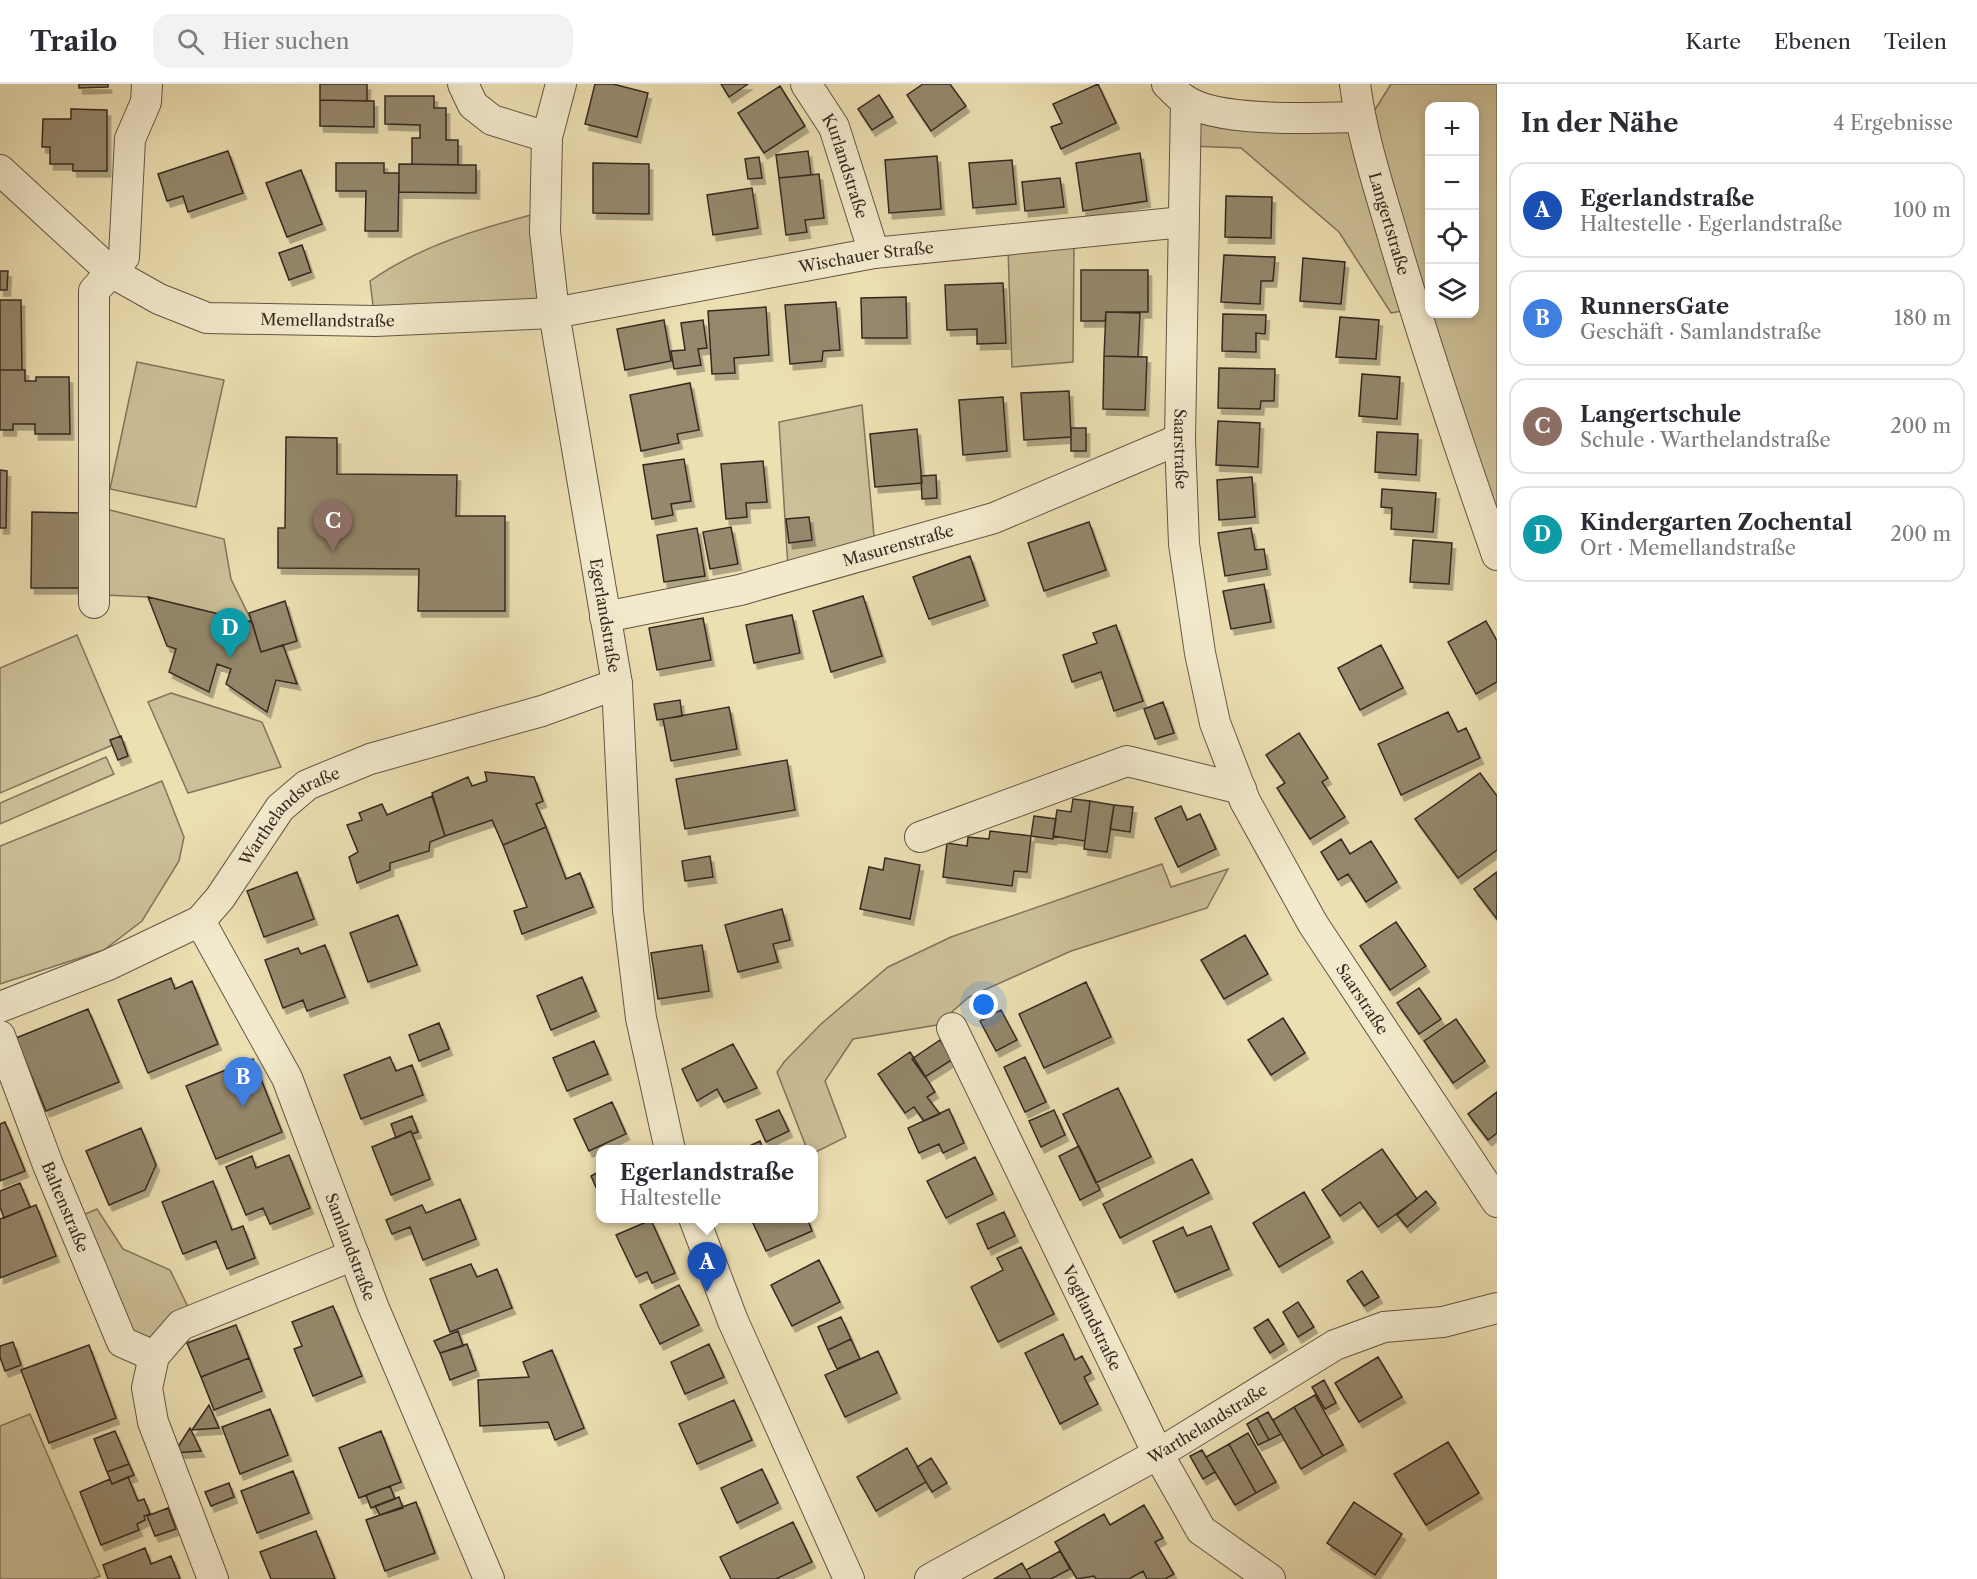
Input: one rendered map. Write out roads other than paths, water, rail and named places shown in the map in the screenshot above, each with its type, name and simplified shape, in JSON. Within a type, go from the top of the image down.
[{"type":"street","points":[[94,603],[94,291],[124,256],[130,139],[146,102],[147,84]]},
{"type":"street","points":[[464,84],[473,105],[492,120],[547,137]]},
{"type":"street","name":"Egerlandstraße","points":[[561,84],[547,137],[545,232],[554,313],[617,684],[628,911],[641,1018],[669,1145]]},
{"type":"street","name":"Kurlandstraße","points":[[806,84],[834,127],[874,253]]},
{"type":"street","name":"Langertstraße","points":[[1355,84],[1359,117],[1414,306],[1497,555]]},
{"type":"street","points":[[1176,92],[1207,109],[1269,118],[1359,117]]},
{"type":"street","name":"Saarstraße","points":[[1176,92],[1183,222],[1180,439],[1184,544],[1200,653],[1215,723],[1241,789],[1313,924],[1497,1202]]},
{"type":"street","name":"Memellandstraße","points":[[0,170],[111,272],[159,299],[207,318],[375,321],[554,313]]},
{"type":"street","name":"Wischauer Straße","points":[[554,313],[874,253],[1183,222]]},
{"type":"street","name":"Masurenstraße","points":[[605,617],[740,590],[994,518],[1180,439]]},
{"type":"street","name":"Warthelandstraße","points":[[0,1007],[108,965],[200,921],[220,898],[280,808],[307,785],[370,759],[542,711],[617,684]]},
{"type":"street","points":[[920,837],[1127,761],[1241,789]]},
{"type":"street","name":"Samlandstraße","points":[[200,921],[287,1078],[373,1306],[489,1579]]},
{"type":"street","name":"Vogtlandstraße","points":[[952,1028],[1158,1454],[1201,1530],[1270,1579]]},
{"type":"street","name":"Baltenstraße","points":[[0,1036],[48,1165],[122,1342],[154,1356]]},
{"type":"street","points":[[696,1223],[733,1321],[849,1579]]},
{"type":"street","points":[[213,1579],[153,1422],[147,1388],[154,1356],[181,1325],[354,1255]]},
{"type":"street","name":"Warthelandstraße","points":[[930,1579],[1158,1454],[1335,1345],[1384,1327],[1443,1322],[1497,1308]]},
{"type":"place","name":"Langertschule","points":[[333,551]]},
{"type":"place","name":"Kindergarten Zochental","points":[[230,658]]},
{"type":"place","name":"RunnersGate","points":[[243,1107]]},
{"type":"place","name":"Egerlandstraße","points":[[707,1292]]}]
